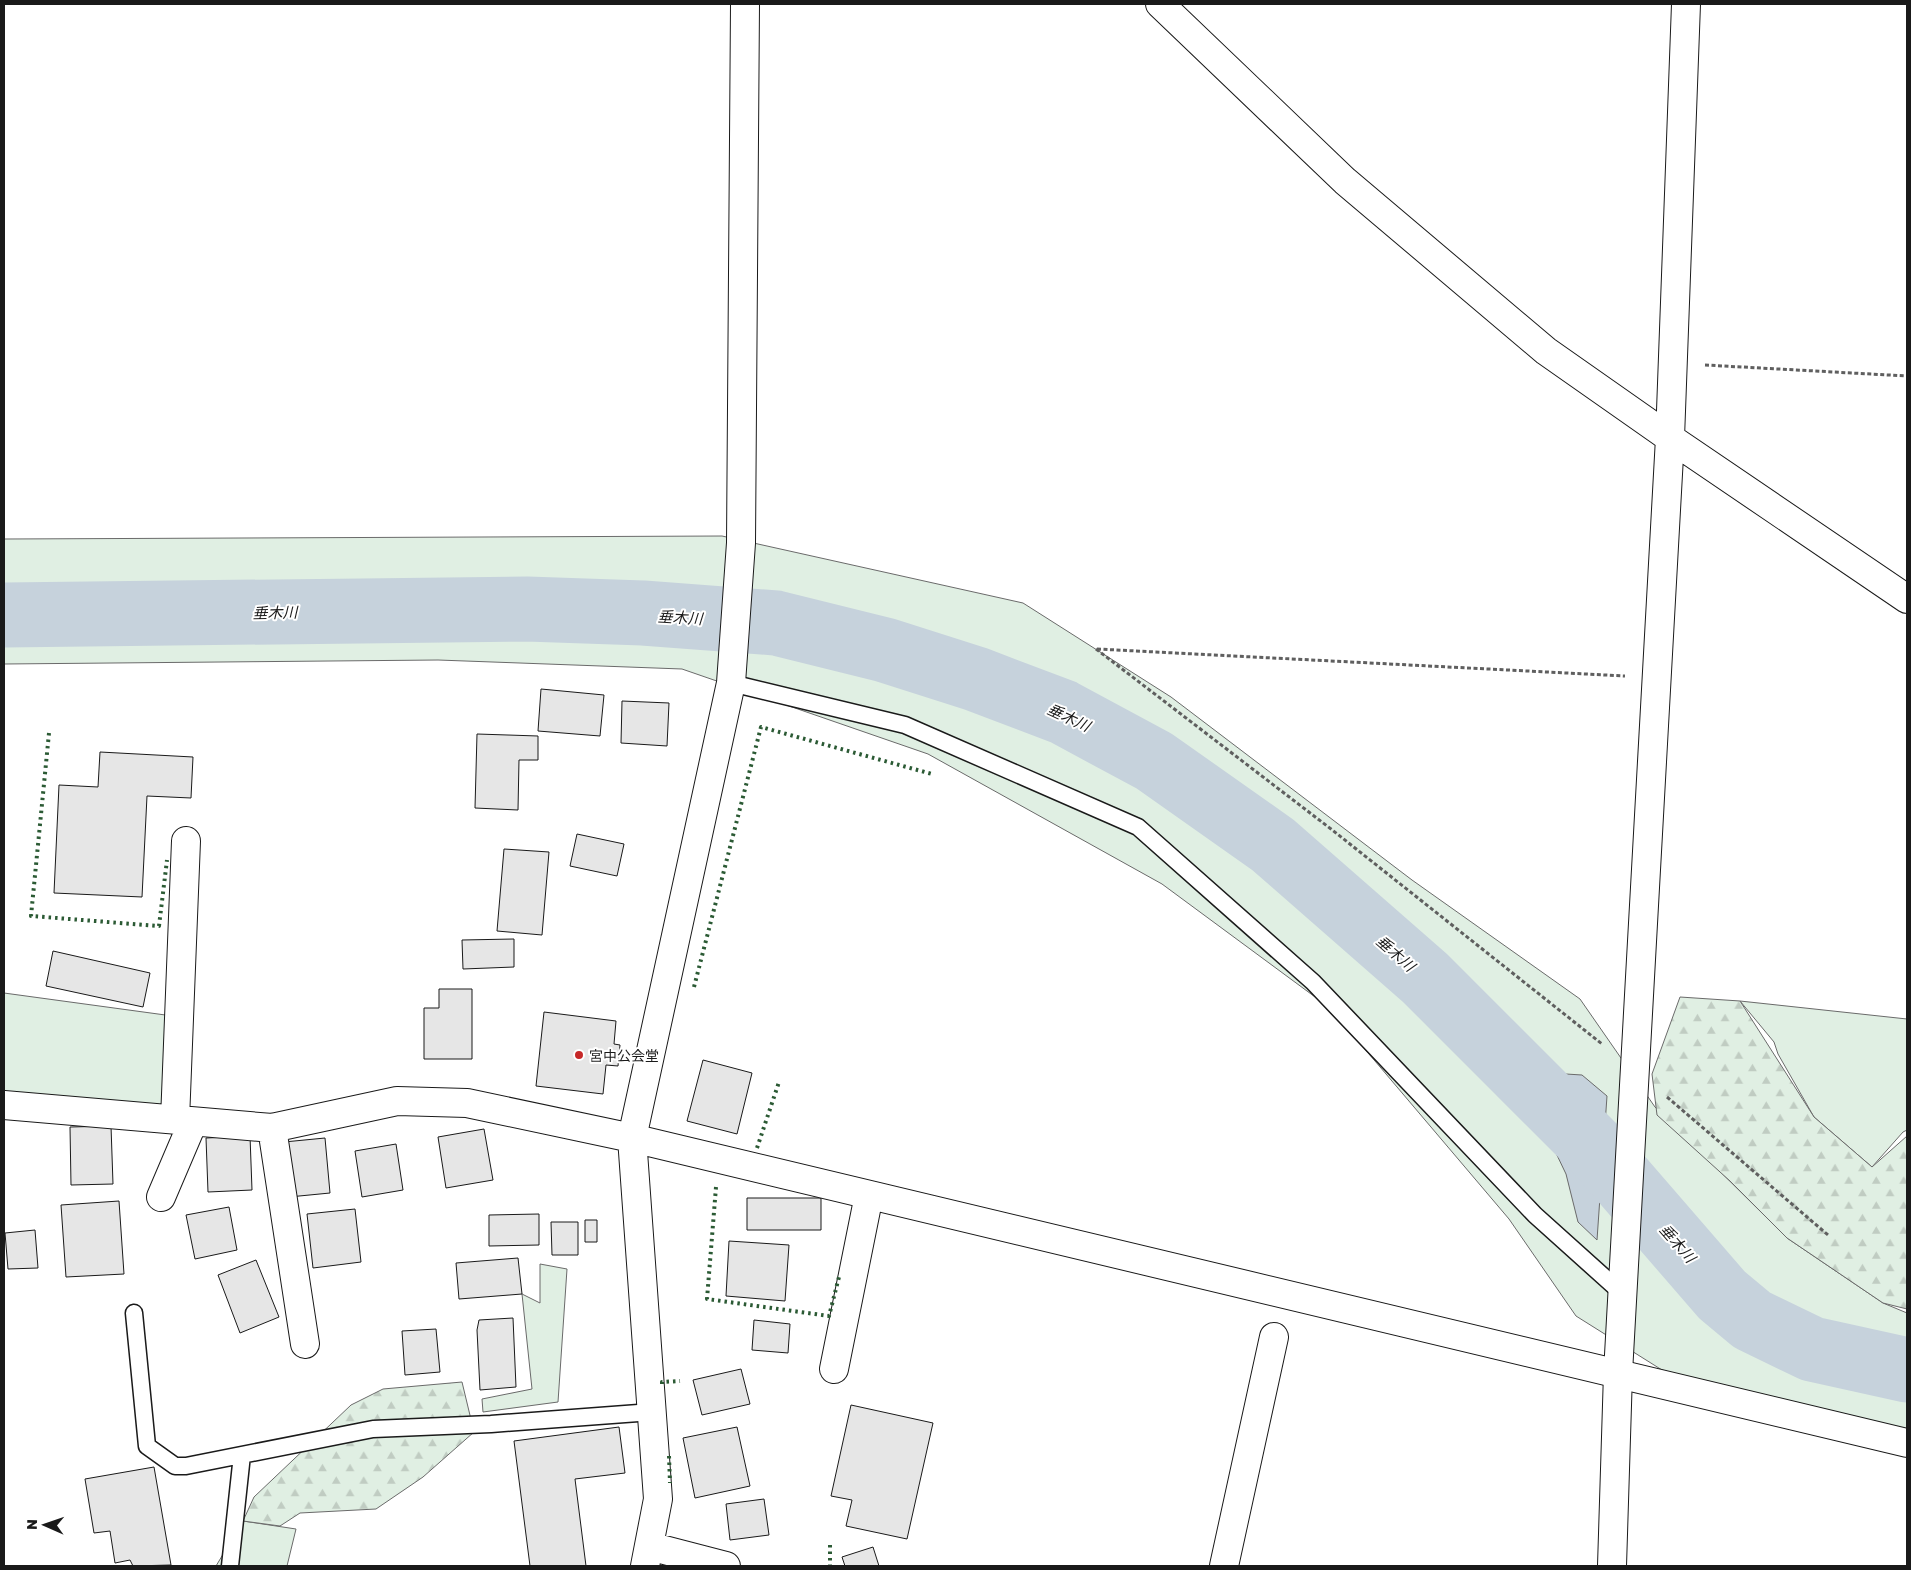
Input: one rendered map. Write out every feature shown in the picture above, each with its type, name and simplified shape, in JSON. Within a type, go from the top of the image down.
[{"type":"street","points":[[726,1566],[647,1556],[658,1499],[632,1138],[731,683],[741,543],[745,4]]},
{"type":"street","points":[[1160,4],[1360,193],[1546,351],[1907,599]]},
{"type":"street","points":[[1612,1566],[1618,1369],[1670,438],[1686,4]]},
{"type":"street","points":[[161,1197],[184,1121],[186,841]]},
{"type":"street","points":[[4,1104],[272,1128],[398,1101],[467,1103],[632,1138],[1618,1369],[1907,1443]]},
{"type":"street","points":[[272,1128],[305,1344]]},
{"type":"street","points":[[834,1369],[870,1195]]},
{"type":"street","points":[[1224,1566],[1274,1337]]},
{"type":"lane","points":[[731,683],[904,725],[1138,826],[1313,982],[1535,1215],[1614,1286]]},
{"type":"lane","points":[[134,1313],[147,1446],[175,1466],[186,1466],[373,1429],[491,1424],[652,1412]]},
{"type":"lane","points":[[230,1566],[242,1455]]},
{"type":"path","points":[[1672,363],[1907,376]]},
{"type":"path","points":[[1656,677],[1096,649],[1331,829],[1635,1070],[1828,1235]]},
{"type":"green space","points":[[722,536],[1023,603],[1171,697],[1412,880],[1580,999],[1655,1107],[1787,1238],[1883,1303],[1907,1313],[1907,1436],[1829,1417],[1662,1370],[1576,1316],[1509,1219],[1330,1008],[1162,884],[928,754],[682,669],[438,660],[4,664],[4,539]]},
{"type":"green space","points":[[4,993],[180,1017],[173,1115],[4,1102]]},
{"type":"green space","points":[[1680,997],[1740,1001],[1814,1117],[1872,1167],[1907,1136],[1907,1309],[1883,1303],[1787,1238],[1730,1181],[1657,1115],[1652,1074]]},
{"type":"green space","points":[[1740,1001],[1907,1019],[1907,1130],[1903,1132],[1872,1167],[1814,1117],[1778,1054],[1774,1042]]},
{"type":"green space","points":[[540,1264],[567,1269],[558,1402],[483,1412],[482,1399],[532,1389],[522,1294],[540,1303]]},
{"type":"green space","points":[[462,1382],[474,1432],[423,1477],[376,1509],[300,1513],[280,1526],[243,1521],[254,1497],[351,1405],[383,1389]]},
{"type":"green space","points":[[243,1521],[296,1529],[287,1566],[216,1566]]},
{"type":"shaded area","points":[[1466,1019],[1518,1071],[1582,1075],[1607,1096],[1597,1240],[1578,1222],[1566,1174],[1544,1128],[1452,1031]]},
{"type":"building","points":[[541,689],[604,695],[600,736],[538,731]]},
{"type":"building","points":[[622,701],[669,703],[667,746],[621,743]]},
{"type":"building","points":[[477,734],[538,736],[538,760],[519,760],[518,810],[475,808]]},
{"type":"building","points":[[100,752],[193,757],[191,798],[147,796],[142,897],[54,893],[59,785],[98,787]]},
{"type":"building","points":[[577,834],[624,844],[617,876],[570,866]]},
{"type":"building","points":[[504,849],[549,852],[542,935],[497,931]]},
{"type":"building","points":[[514,939],[514,967],[463,969],[462,940]]},
{"type":"building","points":[[53,951],[150,973],[143,1007],[46,986]]},
{"type":"building","points":[[439,989],[472,989],[472,1059],[424,1059],[424,1008],[439,1008]]},
{"type":"building","name":"宮中公会堂","points":[[544,1012],[616,1021],[614,1044],[620,1045],[618,1066],[606,1065],[603,1094],[536,1086]]},
{"type":"building","points":[[703,1060],[752,1073],[737,1134],[687,1121]]},
{"type":"building","points":[[111,1126],[113,1184],[71,1185],[70,1127]]},
{"type":"building","points":[[484,1129],[493,1180],[446,1188],[438,1137]]},
{"type":"building","points":[[250,1136],[252,1190],[208,1192],[206,1138]]},
{"type":"building","points":[[325,1138],[330,1193],[289,1197],[284,1142]]},
{"type":"building","points":[[396,1144],[403,1190],[362,1197],[355,1151]]},
{"type":"building","points":[[747,1198],[821,1198],[821,1230],[747,1230]]},
{"type":"building","points":[[119,1201],[124,1274],[66,1277],[61,1205]]},
{"type":"building","points":[[229,1207],[237,1250],[195,1259],[186,1215]]},
{"type":"building","points":[[355,1209],[361,1262],[313,1268],[307,1214]]},
{"type":"building","points":[[539,1214],[539,1245],[489,1246],[489,1215]]},
{"type":"building","points":[[585,1220],[597,1220],[597,1242],[585,1242]]},
{"type":"building","points":[[551,1222],[578,1222],[578,1255],[552,1255]]},
{"type":"building","points":[[35,1230],[38,1268],[8,1269],[5,1233]]},
{"type":"building","points":[[729,1241],[789,1245],[785,1301],[726,1296]]},
{"type":"building","points":[[518,1258],[522,1294],[459,1299],[456,1263]]},
{"type":"building","points":[[256,1260],[279,1317],[240,1333],[218,1275]]},
{"type":"building","points":[[513,1318],[516,1387],[480,1390],[477,1330],[479,1320]]},
{"type":"building","points":[[754,1320],[790,1324],[788,1353],[752,1350]]},
{"type":"building","points":[[436,1329],[440,1372],[405,1375],[402,1331]]},
{"type":"building","points":[[741,1369],[750,1404],[702,1415],[693,1380]]},
{"type":"building","points":[[851,1405],[933,1423],[907,1539],[846,1526],[852,1500],[831,1496]]},
{"type":"building","points":[[619,1427],[625,1473],[575,1479],[586,1566],[530,1566],[514,1441]]},
{"type":"building","points":[[737,1427],[750,1486],[695,1498],[683,1438]]},
{"type":"building","points":[[154,1467],[171,1565],[133,1566],[130,1560],[115,1563],[110,1531],[94,1533],[85,1479]]},
{"type":"building","points":[[764,1499],[769,1535],[730,1540],[726,1504]]},
{"type":"building","points":[[873,1547],[879,1566],[845,1566],[842,1557]]},
{"type":"waterway","name":"垂木川","points":[[4,615],[527,609],[643,613],[776,623],[885,650],[976,679],[1063,712],[1154,761],[1273,845],[1425,978],[1593,1146],[1722,1295],[1752,1320],[1812,1349],[1907,1370]]},
{"type":"hedge","points":[[694,987],[761,727],[932,774]]},
{"type":"hedge","points":[[49,733],[31,916],[159,926],[167,860]]},
{"type":"hedge","points":[[757,1148],[779,1082]]},
{"type":"hedge","points":[[716,1187],[707,1299],[829,1316],[839,1277]]},
{"type":"hedge","points":[[662,1384],[662,1382],[680,1381]]},
{"type":"hedge","points":[[669,1456],[670,1483]]},
{"type":"hedge","points":[[830,1545],[830,1566]]},
{"type":"place","name":"宮中公会堂","points":[[579,1055]]}]
